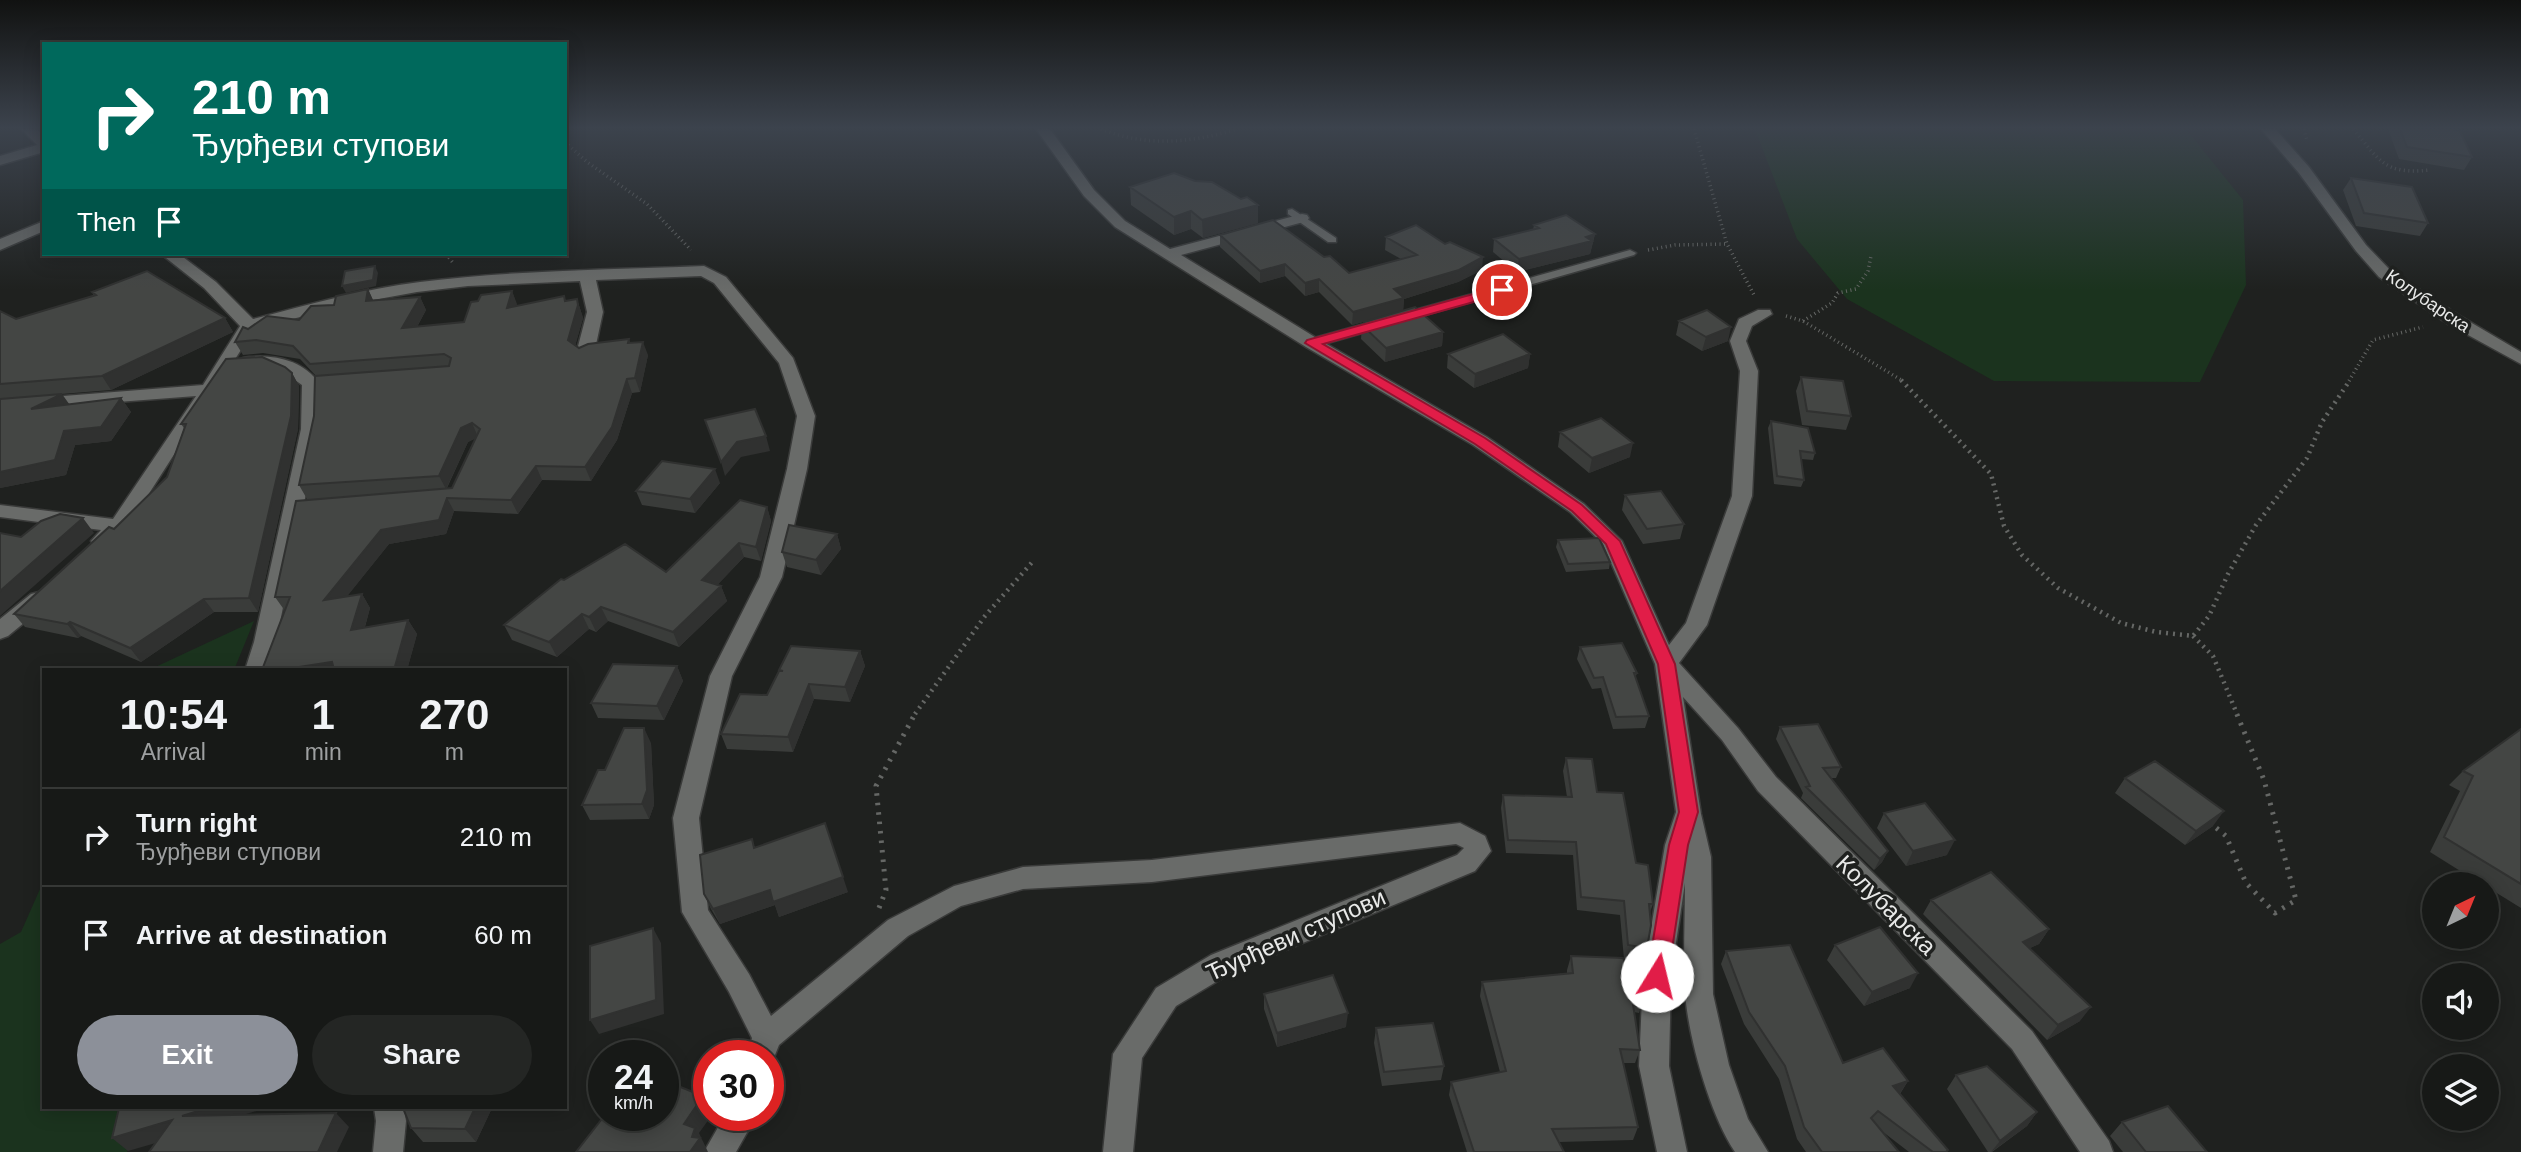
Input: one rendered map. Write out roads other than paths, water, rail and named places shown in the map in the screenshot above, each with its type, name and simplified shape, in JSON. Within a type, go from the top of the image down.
[{"type":"street","points":[[1081,183],[1090,195],[1120,223],[1312,343],[1480,441],[1577,508],[1612,541],[1667,664],[1698,857],[1699,994],[1714,1065],[1736,1127],[1753,1152]]},
{"type":"street","name":"Колубарска","points":[[2313,183],[2361,248],[2385,274],[2454,320],[2521,359]]},
{"type":"street","points":[[1168,254],[1297,215]]},
{"type":"street","points":[[0,245],[42,226]]},
{"type":"street","points":[[172,256],[209,285],[249,326]]},
{"type":"street","points":[[90,552],[118,526],[249,326],[362,297],[468,281],[704,271],[720,280],[787,362],[806,416],[797,469],[771,577],[722,676],[687,818],[695,912],[738,983],[762,1040]]},
{"type":"street","points":[[585,354],[595,312],[587,276]]},
{"type":"street","points":[[1667,664],[1696,625],[1742,496],[1749,371],[1738,341],[1745,323],[1764,314]]},
{"type":"street","points":[[226,364],[263,361],[294,366],[318,383],[300,508],[257,668]]},
{"type":"street","points":[[0,406],[206,390]]},
{"type":"street","points":[[0,511],[118,526]]},
{"type":"street","points":[[0,631],[15,621],[52,586]]},
{"type":"street","name":"Колубарска","points":[[1667,664],[1730,734],[1766,784],[2022,1040],[2098,1152]]},
{"type":"street","points":[[1672,1152],[1654,1066],[1657,976],[1678,845],[1689,812]]},
{"type":"street","name":"Ђурђеви ступови","points":[[771,1040],[898,928],[954,897],[1023,878],[1152,871],[1460,833],[1476,843],[1478,851],[1466,863],[1221,964],[1166,997],[1128,1055],[1118,1152]]},
{"type":"street","points":[[388,1109],[391,1121],[388,1152]]},
{"type":"street","points":[[719,1152],[732,1131]]},
{"type":"lane","points":[[1297,215],[1332,240]]},
{"type":"lane","points":[[1312,343],[1630,253]]}]
